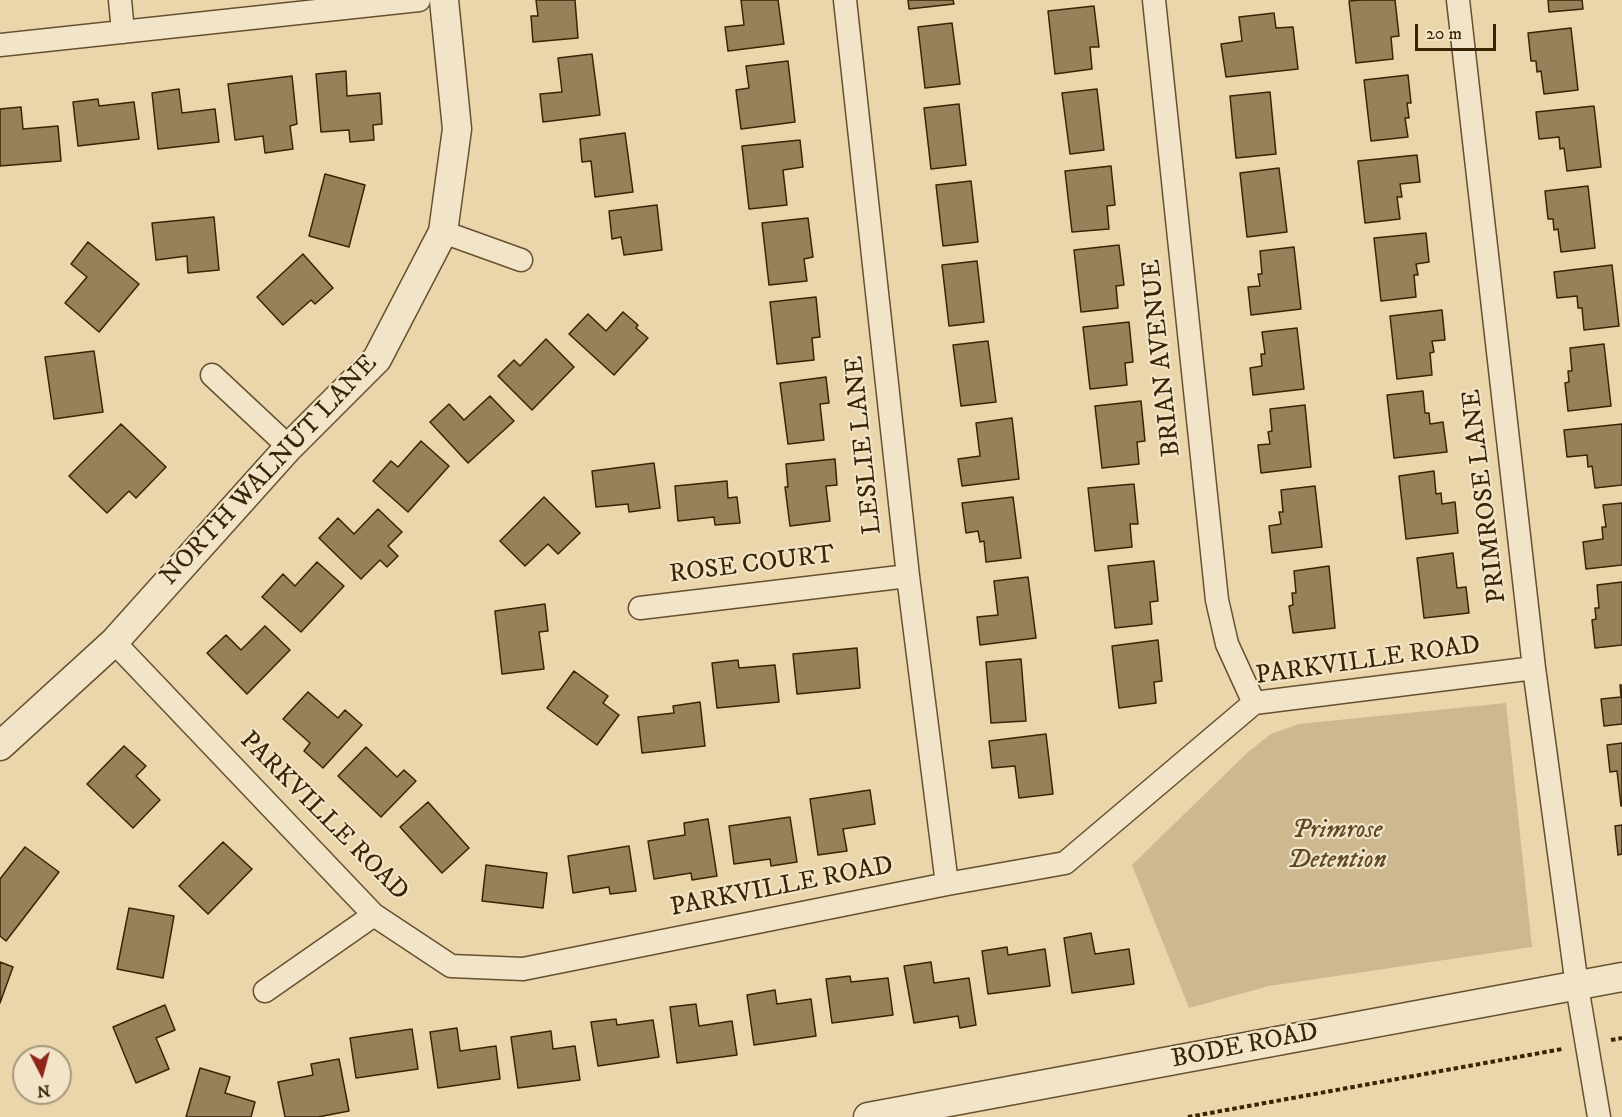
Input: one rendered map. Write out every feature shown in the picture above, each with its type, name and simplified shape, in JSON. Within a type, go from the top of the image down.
[{"type":"street","points":[[120,0],[123,32]]},
{"type":"street","points":[[0,45],[419,0]]},
{"type":"street","name":"NORTH WALNUT LANE","points":[[0,746],[114,642],[289,447],[377,359],[443,232],[457,129],[444,0]]},
{"type":"street","name":"LESLIE LANE","points":[[845,0],[908,576],[947,884]]},
{"type":"street","name":"BRIAN AVENUE","points":[[1154,0],[1217,600],[1227,644],[1254,703]]},
{"type":"street","name":"PRIMROSE LANE","points":[[1458,0],[1534,668],[1577,986],[1599,1117]]},
{"type":"street","points":[[443,232],[521,260]]},
{"type":"street","points":[[213,375],[289,447]]},
{"type":"street","name":"ROSE COURT","points":[[640,608],[908,576]]},
{"type":"street","name":"PARKVILLE ROAD","points":[[114,642],[374,915],[451,966],[523,969],[947,884],[1065,863],[1254,703],[1534,668]]},
{"type":"street","points":[[265,991],[374,915]]},
{"type":"street","name":"BODE ROAD","points":[[868,1117],[1622,978]]},
{"type":"path","points":[[1188,1117],[1622,1038]]},
{"type":"green space","name":"Primrose Detention","points":[[1506,703],[1532,947],[1269,986],[1189,1008],[1132,865],[1248,752],[1271,734],[1299,724]]},
{"type":"building","points":[[536,0],[575,0],[578,38],[533,42],[531,16],[538,16]]},
{"type":"building","points":[[741,0],[778,0],[784,44],[728,51],[725,27],[744,25]]},
{"type":"building","points":[[908,0],[953,0],[954,4],[909,9]]},
{"type":"building","points":[[1395,0],[1399,36],[1391,37],[1393,59],[1356,63],[1349,1]]},
{"type":"building","points":[[1548,0],[1582,0],[1583,9],[1549,12]]},
{"type":"building","points":[[1094,6],[1099,47],[1090,47],[1092,69],[1055,74],[1048,11]]},
{"type":"building","points":[[1274,13],[1276,28],[1293,27],[1298,69],[1226,77],[1221,44],[1242,41],[1239,17]]},
{"type":"building","points":[[952,23],[960,84],[925,88],[918,27]]},
{"type":"building","points":[[1571,28],[1578,90],[1544,94],[1541,71],[1537,72],[1536,61],[1531,61],[1528,33]]},
{"type":"building","points":[[592,54],[600,115],[543,122],[540,94],[562,92],[558,58]]},
{"type":"building","points":[[788,61],[795,122],[741,129],[736,90],[749,88],[746,66]]},
{"type":"building","points":[[346,71],[347,96],[380,93],[382,124],[373,125],[374,140],[350,142],[349,130],[321,132],[316,74]]},
{"type":"building","points":[[1408,75],[1411,103],[1407,103],[1409,118],[1405,118],[1408,137],[1371,141],[1364,80]]},
{"type":"building","points":[[292,76],[297,124],[290,126],[293,149],[265,153],[263,136],[235,140],[228,84]]},
{"type":"building","points":[[179,89],[182,113],[215,109],[219,142],[158,149],[152,93]]},
{"type":"building","points":[[1097,89],[1104,150],[1070,154],[1062,93]]},
{"type":"building","points":[[1270,92],[1276,154],[1236,158],[1230,96]]},
{"type":"building","points":[[98,99],[99,106],[134,102],[139,139],[78,146],[73,102]]},
{"type":"building","points":[[959,104],[966,165],[931,169],[924,108]]},
{"type":"building","points":[[1594,106],[1601,167],[1567,171],[1564,148],[1560,149],[1559,137],[1539,139],[1536,112]]},
{"type":"building","points":[[21,107],[23,129],[58,126],[61,161],[0,166],[0,109]]},
{"type":"building","points":[[625,133],[633,192],[595,197],[591,161],[582,162],[580,139]]},
{"type":"building","points":[[800,140],[803,167],[783,170],[787,205],[749,209],[742,146]]},
{"type":"building","points":[[1417,155],[1420,182],[1400,184],[1402,197],[1397,197],[1400,219],[1365,223],[1358,161]]},
{"type":"building","points":[[1111,166],[1115,205],[1107,206],[1109,229],[1072,232],[1065,171]]},
{"type":"building","points":[[1279,168],[1287,232],[1247,237],[1240,173]]},
{"type":"building","points":[[325,174],[365,185],[349,247],[309,236]]},
{"type":"building","points":[[971,181],[978,242],[943,246],[936,185]]},
{"type":"building","points":[[1588,186],[1595,248],[1561,252],[1558,229],[1554,230],[1553,219],[1548,219],[1545,191]]},
{"type":"building","points":[[657,205],[662,250],[624,255],[621,237],[612,239],[609,211]]},
{"type":"building","points":[[214,217],[219,270],[188,273],[187,256],[156,260],[152,223]]},
{"type":"building","points":[[808,218],[813,257],[804,259],[807,281],[769,285],[762,223]]},
{"type":"building","points":[[1426,233],[1429,262],[1416,264],[1418,275],[1414,275],[1416,297],[1381,301],[1374,238]]},
{"type":"building","points":[[88,242],[139,284],[99,332],[65,303],[87,277],[71,264]]},
{"type":"building","points":[[1119,245],[1124,285],[1116,286],[1118,308],[1081,312],[1074,250]]},
{"type":"building","points":[[1294,247],[1301,309],[1251,315],[1248,287],[1260,286],[1258,274],[1262,274],[1260,251]]},
{"type":"building","points":[[303,254],[333,288],[315,304],[311,300],[283,325],[257,297]]},
{"type":"building","points":[[977,261],[984,322],[949,326],[942,265]]},
{"type":"building","points":[[1612,265],[1619,326],[1584,330],[1582,308],[1578,308],[1577,296],[1557,298],[1554,272]]},
{"type":"building","points":[[816,297],[820,337],[812,338],[814,360],[777,364],[770,302]]},
{"type":"building","points":[[1442,310],[1445,340],[1432,341],[1434,352],[1430,353],[1432,375],[1397,379],[1390,316]]},
{"type":"building","points":[[623,312],[638,325],[636,328],[648,338],[614,375],[569,334],[588,314],[606,331]]},
{"type":"building","points":[[1129,322],[1133,362],[1125,363],[1127,385],[1090,389],[1083,327]]},
{"type":"building","points":[[1297,328],[1304,389],[1253,395],[1250,368],[1262,366],[1261,354],[1265,354],[1262,332]]},
{"type":"building","points":[[546,339],[574,367],[532,410],[498,376],[514,360],[520,366]]},
{"type":"building","points":[[988,341],[996,402],[961,406],[953,345]]},
{"type":"building","points":[[1604,344],[1611,406],[1568,411],[1565,383],[1569,382],[1568,371],[1572,371],[1570,348]]},
{"type":"building","points":[[94,351],[103,412],[54,419],[45,357]]},
{"type":"building","points":[[826,377],[829,403],[820,404],[824,440],[788,444],[780,383]]},
{"type":"building","points":[[1423,391],[1425,413],[1429,413],[1430,424],[1443,422],[1447,452],[1394,458],[1387,395]]},
{"type":"building","points":[[490,396],[514,421],[468,463],[430,422],[449,404],[464,420]]},
{"type":"building","points":[[1141,401],[1145,441],[1137,442],[1139,464],[1102,468],[1095,406]]},
{"type":"building","points":[[1305,405],[1311,467],[1261,473],[1258,445],[1270,444],[1268,432],[1272,431],[1270,409]]},
{"type":"building","points":[[1012,418],[1019,479],[962,486],[958,459],[980,456],[976,423]]},
{"type":"building","points":[[121,424],[166,467],[136,498],[129,491],[107,513],[69,476]]},
{"type":"building","points":[[1622,424],[1622,485],[1595,488],[1592,466],[1588,467],[1587,455],[1567,457],[1564,430]]},
{"type":"building","points":[[421,441],[449,466],[408,512],[373,481],[391,461],[398,467]]},
{"type":"building","points":[[835,459],[837,485],[826,486],[830,521],[790,526],[785,487],[788,487],[786,464]]},
{"type":"building","points":[[654,463],[660,508],[629,512],[628,504],[596,507],[592,471]]},
{"type":"building","points":[[1434,471],[1436,494],[1441,493],[1442,504],[1455,502],[1458,533],[1406,539],[1399,476]]},
{"type":"building","points":[[727,481],[728,498],[737,497],[740,523],[715,525],[714,517],[678,521],[675,486]]},
{"type":"building","points":[[1134,484],[1138,524],[1130,524],[1132,547],[1095,551],[1088,488]]},
{"type":"building","points":[[1315,486],[1322,547],[1272,553],[1269,526],[1281,524],[1279,512],[1283,512],[1281,490]]},
{"type":"building","points":[[544,497],[580,533],[558,554],[548,544],[525,566],[500,541]]},
{"type":"building","points":[[1013,497],[1021,558],[986,562],[984,541],[980,542],[978,531],[966,533],[962,503]]},
{"type":"building","points":[[1622,503],[1622,565],[1586,569],[1583,542],[1603,539],[1602,527],[1606,527],[1603,505]]},
{"type":"building","points":[[378,509],[402,532],[388,546],[398,556],[387,567],[380,560],[361,579],[319,538],[338,518],[354,534]]},
{"type":"building","points":[[1453,553],[1457,588],[1466,587],[1469,613],[1424,618],[1417,558]]},
{"type":"building","points":[[1154,561],[1158,601],[1150,602],[1152,624],[1115,628],[1108,566]]},
{"type":"building","points":[[317,562],[344,586],[301,632],[262,597],[283,574],[295,586]]},
{"type":"building","points":[[1329,566],[1335,628],[1293,633],[1289,606],[1293,605],[1292,593],[1296,593],[1294,571]]},
{"type":"building","points":[[1028,577],[1036,638],[980,645],[977,617],[998,615],[994,581]]},
{"type":"building","points":[[1622,582],[1622,645],[1595,648],[1592,620],[1596,619],[1595,608],[1599,608],[1597,585]]},
{"type":"building","points":[[545,604],[548,631],[539,632],[544,669],[502,674],[495,611]]},
{"type":"building","points":[[265,626],[290,650],[247,694],[207,653],[226,635],[241,650]]},
{"type":"building","points":[[1158,640],[1162,681],[1154,682],[1156,703],[1119,708],[1112,646]]},
{"type":"building","points":[[857,648],[860,688],[797,694],[793,654]]},
{"type":"building","points":[[1021,659],[1026,721],[991,723],[986,662]]},
{"type":"building","points":[[738,660],[739,668],[775,665],[779,702],[717,708],[712,663]]},
{"type":"building","points":[[574,671],[608,696],[603,703],[619,715],[597,745],[547,708]]},
{"type":"building","points":[[1620,685],[1622,685],[1622,724],[1604,726],[1601,699],[1621,697]]},
{"type":"building","points":[[308,692],[338,718],[345,710],[362,725],[323,768],[304,751],[310,743],[283,719]]},
{"type":"building","points":[[700,702],[705,746],[642,753],[638,717],[674,713],[673,706]]},
{"type":"building","points":[[1046,734],[1053,794],[1019,798],[1015,766],[992,768],[989,741]]},
{"type":"building","points":[[1622,743],[1621,806],[1617,771],[1610,772],[1607,745]]},
{"type":"building","points":[[124,746],[146,766],[136,776],[160,800],[133,828],[87,784]]},
{"type":"building","points":[[366,747],[397,777],[404,770],[416,781],[381,817],[338,776]]},
{"type":"building","points":[[870,790],[875,824],[843,829],[847,851],[818,855],[810,799]]},
{"type":"building","points":[[428,802],[469,848],[442,873],[400,827]]},
{"type":"building","points":[[790,817],[797,862],[771,866],[770,859],[734,864],[729,826]]},
{"type":"building","points":[[708,819],[717,876],[692,880],[691,873],[654,879],[648,841],[685,835],[684,823]]},
{"type":"building","points":[[1622,825],[1622,854],[1618,855],[1615,826]]},
{"type":"building","points":[[223,842],[252,869],[208,914],[179,886]]},
{"type":"building","points":[[629,846],[636,891],[610,894],[609,887],[573,893],[568,856]]},
{"type":"building","points":[[25,847],[59,872],[6,941],[0,936],[0,879]]},
{"type":"building","points":[[486,865],[547,873],[543,908],[482,901]]},
{"type":"building","points":[[129,908],[174,916],[163,978],[117,969]]},
{"type":"building","points":[[1091,933],[1095,954],[1129,949],[1134,984],[1072,993],[1064,938]]},
{"type":"building","points":[[1007,947],[1008,955],[1045,949],[1050,986],[988,994],[982,951]]},
{"type":"building","points":[[0,962],[13,967],[0,1003]]},
{"type":"building","points":[[931,962],[934,983],[969,978],[976,1025],[960,1028],[958,1016],[914,1023],[904,966]]},
{"type":"building","points":[[850,976],[851,982],[888,978],[893,1015],[832,1023],[826,979]]},
{"type":"building","points":[[775,990],[777,1004],[811,999],[816,1036],[754,1045],[747,995]]},
{"type":"building","points":[[696,1004],[699,1026],[732,1021],[737,1055],[677,1063],[670,1007]]},
{"type":"building","points":[[165,1005],[175,1030],[156,1038],[169,1069],[136,1083],[113,1027]]},
{"type":"building","points":[[616,1019],[617,1025],[653,1020],[659,1057],[598,1066],[591,1022]]},
{"type":"building","points":[[457,1028],[460,1051],[496,1046],[500,1079],[438,1088],[430,1032]]},
{"type":"building","points":[[412,1029],[418,1069],[356,1078],[350,1038]]},
{"type":"building","points":[[551,1031],[553,1049],[575,1046],[580,1080],[518,1088],[511,1037]]},
{"type":"building","points":[[339,1059],[349,1111],[318,1117],[285,1117],[278,1082],[313,1075],[311,1064]]},
{"type":"building","points":[[200,1068],[230,1077],[225,1093],[255,1102],[251,1117],[186,1117]]}]
